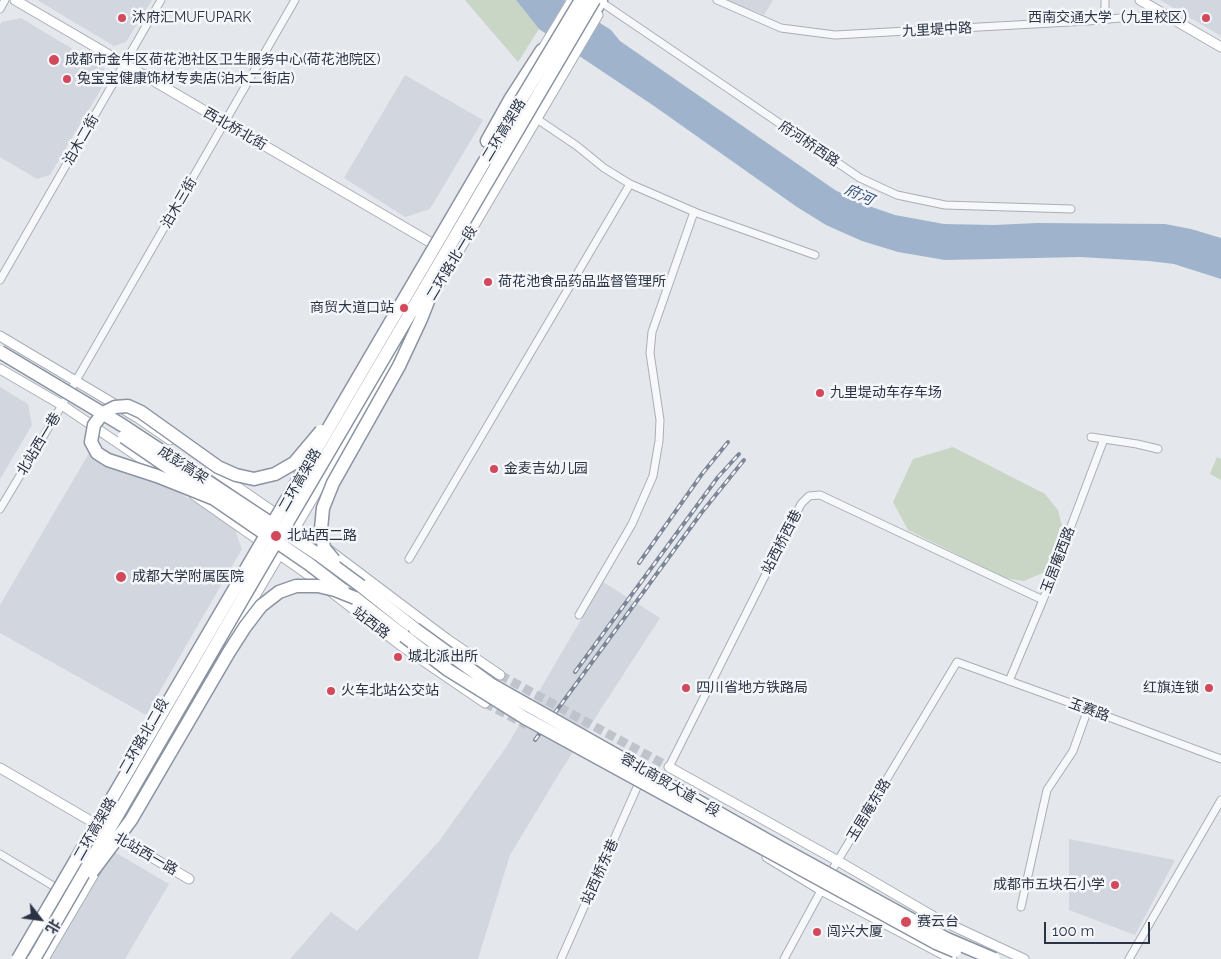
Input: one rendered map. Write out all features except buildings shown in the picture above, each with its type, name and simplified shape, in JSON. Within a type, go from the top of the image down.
[{"type":"highway","name":"二环高架路","points":[[18,959],[495,143],[581,0]]},
{"type":"highway","name":"二环高架路","points":[[34,959],[452,242],[602,3]]},
{"type":"highway","points":[[361,374],[388,310],[544,46]]},
{"type":"highway","points":[[361,586],[324,548],[321,529],[323,508],[333,483],[399,366],[421,319],[452,242]]},
{"type":"highway","name":"成彭高架","points":[[0,352],[122,425],[319,555],[361,586]]},
{"type":"highway","name":"成彭高架","points":[[0,362],[116,431],[309,564],[355,598]]},
{"type":"highway","points":[[217,500],[157,476],[108,460],[97,453],[92,442],[94,425],[103,413],[115,407],[128,406],[141,412],[218,467],[236,476],[254,479],[275,474],[294,463],[312,443],[354,387]]},
{"type":"highway","points":[[61,913],[131,820],[234,644],[260,606],[279,592],[296,586],[318,586],[355,598]]},
{"type":"highway","name":"蓉北商贸大道一段","points":[[361,586],[415,629],[492,685],[533,706],[782,848],[947,939],[994,959]]},
{"type":"highway","name":"蓉北商贸大道一段","points":[[355,598],[448,670],[501,705],[823,886],[936,943],[973,959]]},
{"type":"main road","name":"西北桥北街","points":[[15,0],[455,257]]},
{"type":"main road","name":"二环路北一段","points":[[274,513],[516,101],[544,46],[572,0]]},
{"type":"main road","points":[[1140,0],[1221,46]]},
{"type":"main road","name":"二环路北一段","points":[[296,526],[537,119],[602,3]]},
{"type":"main road","points":[[0,336],[138,418],[274,513],[296,526],[447,639],[500,675]]},
{"type":"main road","points":[[0,369],[62,406],[260,539]]},
{"type":"main road","name":"二环路北二段","points":[[13,959],[274,513]]},
{"type":"main road","name":"二环路北二段","points":[[44,959],[296,526]]},
{"type":"main road","name":"站西路","points":[[260,539],[400,645],[485,702]]},
{"type":"main road","name":"蓉北商贸大道一段","points":[[669,767],[936,918],[1024,959]]},
{"type":"main road","name":"北站西一路","points":[[0,768],[189,879]]},
{"type":"main road","name":"蓉北商贸大道一段","points":[[638,785],[730,834],[952,959]]},
{"type":"street","points":[[0,9],[5,0]]},
{"type":"street","name":"泊木二街","points":[[0,280],[161,0]]},
{"type":"street","name":"泊木三街","points":[[62,406],[295,0]]},
{"type":"street","name":"九里堤中路","points":[[717,0],[781,28],[835,36],[1088,21],[1163,14]]},
{"type":"street","points":[[1088,21],[1101,15],[1105,8],[1105,0]]},
{"type":"street","name":"府河桥西路","points":[[602,3],[860,178],[896,195],[945,205],[1072,209]]},
{"type":"street","points":[[537,119],[577,146],[604,168],[630,184],[694,212],[814,255]]},
{"type":"street","points":[[409,559],[630,184]]},
{"type":"street","points":[[579,615],[632,524],[652,476],[659,441],[660,420],[650,353],[652,332],[694,212]]},
{"type":"street","name":"北站西一巷","points":[[0,509],[62,406]]},
{"type":"street","points":[[1091,437],[1158,449]]},
{"type":"street","name":"玉居庵西路","points":[[1009,681],[1043,600],[1104,439]]},
{"type":"street","name":"站西桥西巷","points":[[669,767],[801,504],[809,496],[820,495],[1043,600]]},
{"type":"street","name":"玉居庵东路","points":[[784,959],[823,886],[957,662]]},
{"type":"street","name":"玉赛路","points":[[957,662],[1221,759]]},
{"type":"street","points":[[1020,907],[1047,790],[1073,751],[1088,709]]},
{"type":"street","name":"站西桥东巷","points":[[561,959],[638,785]]},
{"type":"street","points":[[1129,959],[1221,800]]},
{"type":"street","points":[[0,854],[55,887]]},
{"type":"shaded area","points":[[37,0],[152,0],[126,42],[114,46]]},
{"type":"shaded area","points":[[727,0],[773,0],[764,15]]},
{"type":"shaded area","name":"西南交通大学（九里校区）","points":[[1160,0],[1221,0],[1221,36]]},
{"type":"shaded area","points":[[21,18],[104,68],[107,79],[50,175],[37,179],[0,157],[0,25],[2,22]]},
{"type":"shaded area","points":[[405,75],[483,120],[430,209],[405,217],[344,178]]},
{"type":"shaded area","points":[[0,387],[28,404],[32,425],[0,479]]},
{"type":"shaded area","name":"成都大学附属医院","points":[[95,443],[233,525],[242,549],[146,715],[0,633],[0,605]]},
{"type":"shaded area","points":[[603,582],[660,618],[562,769],[510,855],[478,959],[290,959],[331,912],[357,931],[440,840],[507,746]]},
{"type":"shaded area","name":"成都市五块石小学","points":[[1069,839],[1175,860],[1135,935],[1069,910]]},
{"type":"shaded area","points":[[111,850],[169,884],[125,959],[47,959]]},
{"type":"green space","points":[[465,0],[516,0],[539,29],[518,62]]},
{"type":"green space","points":[[953,447],[1045,494],[1058,510],[1063,530],[1045,572],[1024,581],[1005,578],[908,530],[893,502],[913,459]]},
{"type":"green space","points":[[1217,457],[1221,459],[1221,480],[1210,474]]},
{"type":"water","points":[[516,0],[564,0],[611,30],[620,41],[835,190],[863,204],[895,215],[944,224],[1165,224],[1191,229],[1221,238],[1221,279],[1174,264],[1149,261],[1080,257],[945,260],[898,252],[862,241],[826,225],[797,207],[654,106],[539,29]]},
{"type":"tunnel","points":[[500,675],[669,767]]},
{"type":"tunnel","points":[[485,703],[527,725]]},
{"type":"railway","points":[[639,563],[702,474],[728,442]]},
{"type":"railway","points":[[575,672],[718,477],[739,454]]},
{"type":"railway","points":[[535,740],[702,512],[744,460]]},
{"type":"place","name":"沐府汇MUFUPARK","points":[[122,18]]},
{"type":"place","name":"西南交通大学（九里校区）","points":[[1206,18]]},
{"type":"place","name":"成都市金牛区荷花池社区卫生服务中心(荷花池院区)","points":[[54,60]]},
{"type":"place","name":"兔宝宝健康饰材专卖店(泊木二街店)","points":[[67,79]]},
{"type":"place","name":"荷花池食品药品监督管理所","points":[[488,282]]},
{"type":"place","name":"商贸大道口站","points":[[404,308]]},
{"type":"place","name":"九里堤动车存车场","points":[[820,393]]},
{"type":"place","name":"金麦吉幼儿园","points":[[494,469]]},
{"type":"place","name":"北站西二路","points":[[276,536]]},
{"type":"place","name":"成都大学附属医院","points":[[121,577]]},
{"type":"place","name":"城北派出所","points":[[398,657]]},
{"type":"place","name":"四川省地方铁路局","points":[[686,688]]},
{"type":"place","name":"红旗连锁","points":[[1209,688]]},
{"type":"place","name":"火车北站公交站","points":[[331,691]]},
{"type":"place","name":"成都市五块石小学","points":[[1115,885]]},
{"type":"place","name":"赛云台","points":[[906,922]]},
{"type":"place","name":"闯兴大厦","points":[[817,932]]},
{"type":"water label","name":"府河","points":[[859,195]]}]
